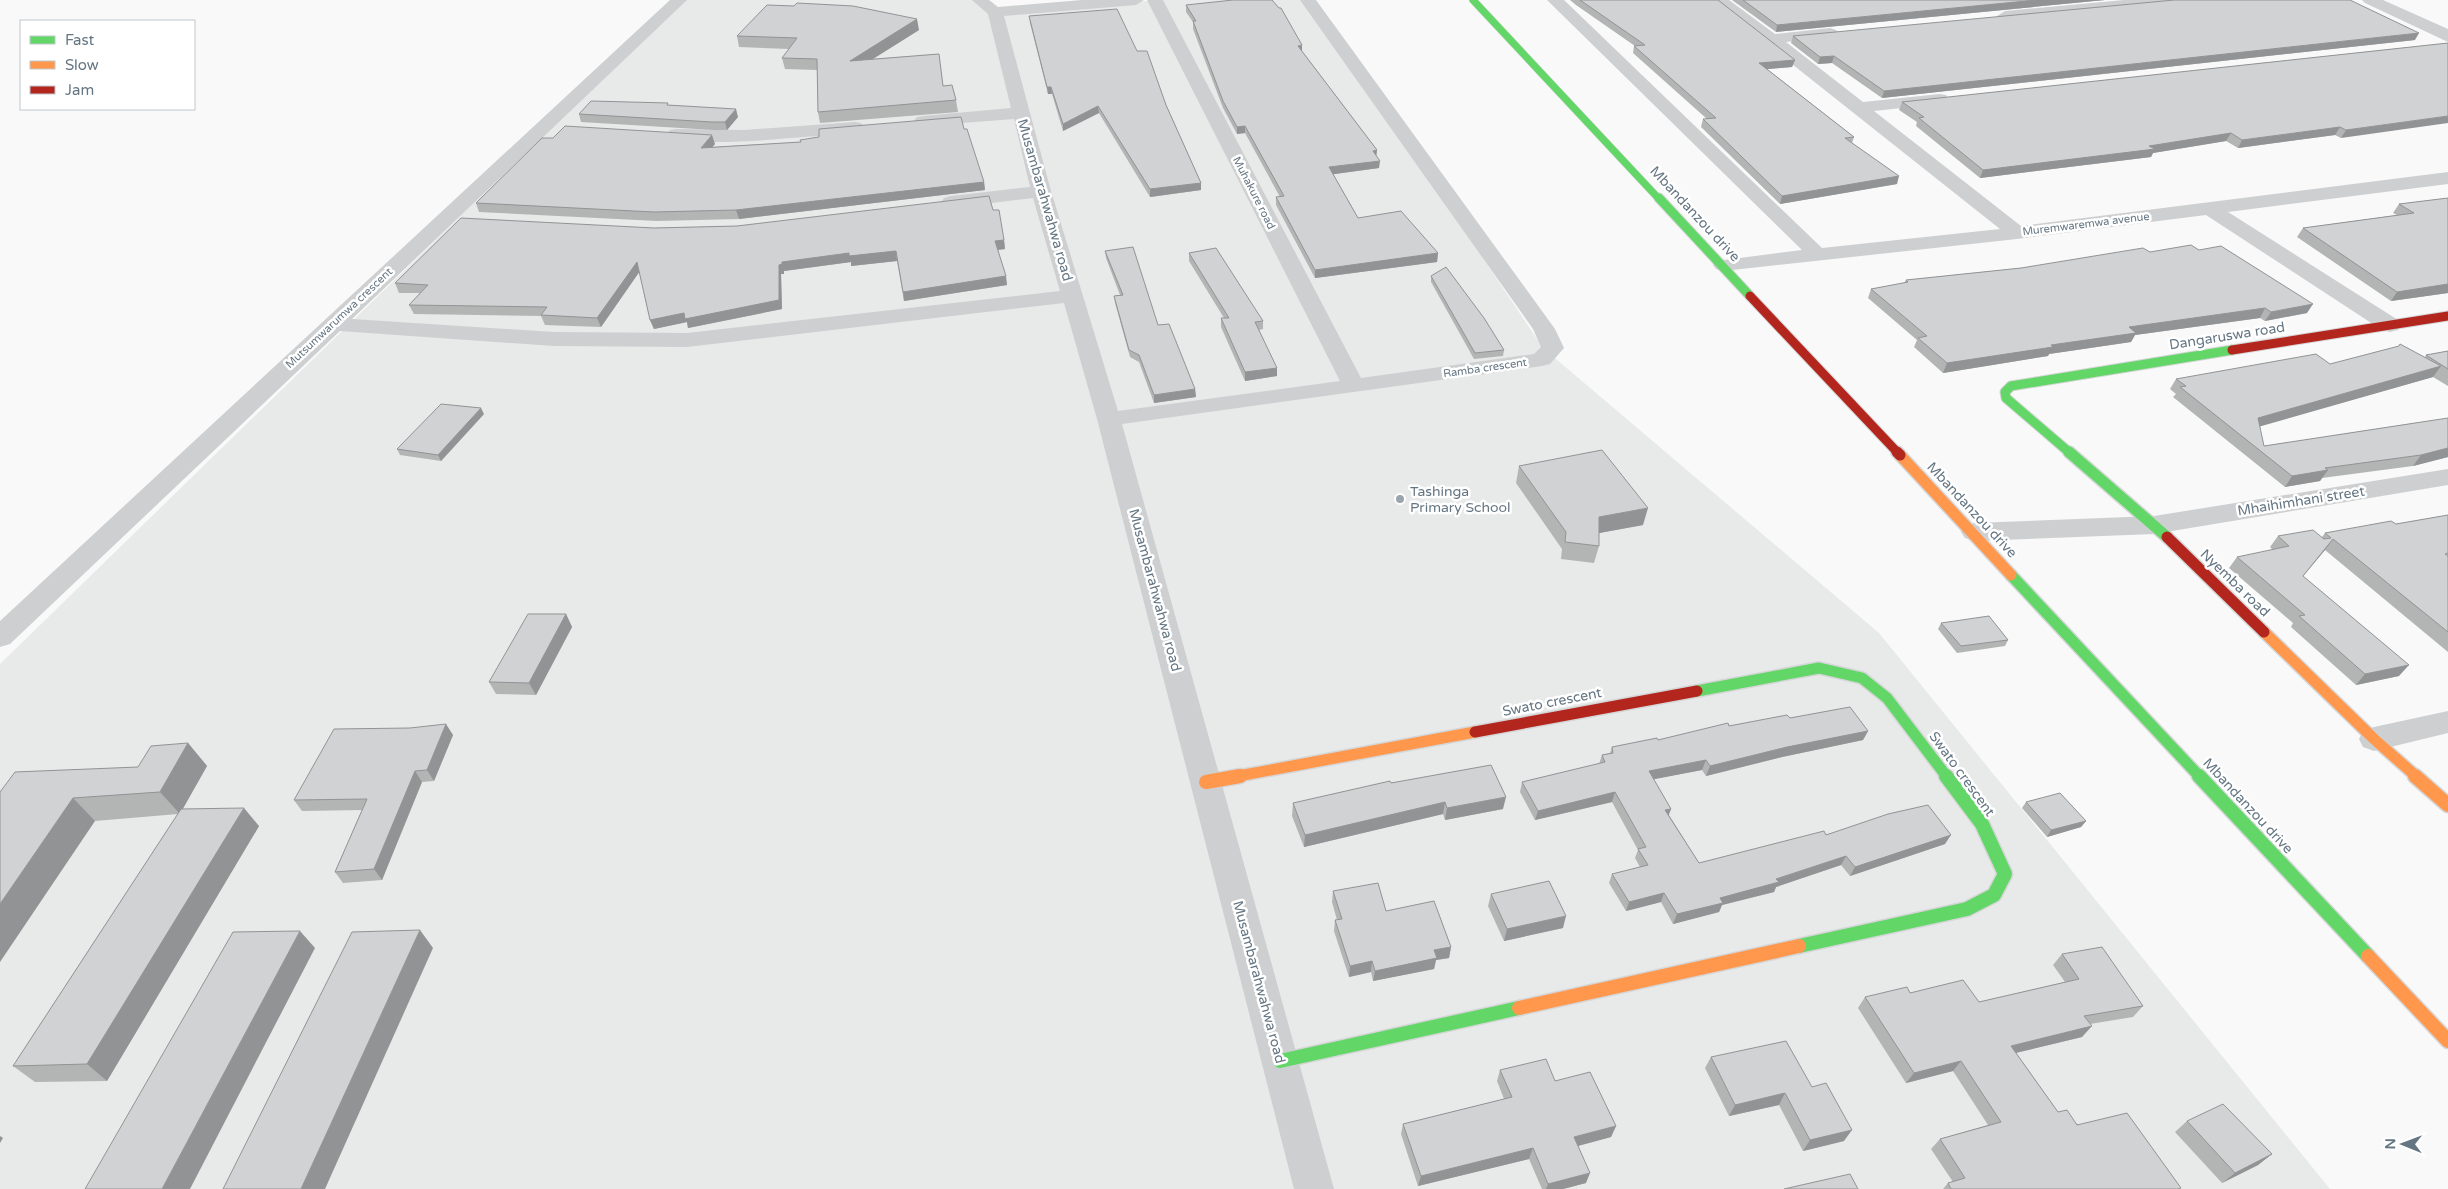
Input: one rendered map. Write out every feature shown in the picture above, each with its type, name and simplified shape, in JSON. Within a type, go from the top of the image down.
[{"type":"street","name":"Mutsumwarumwa crescent","points":[[0,637],[679,0]]},
{"type":"street","points":[[988,6],[1136,0]]},
{"type":"street","name":"Muhakure road","points":[[1155,0],[1354,386]]},
{"type":"street","name":"Ramba crescent","points":[[1109,419],[1523,363],[1542,359],[1553,348],[1544,329],[1308,0]]},
{"type":"street","name":"Mbandanzou drive","points":[[1473,0],[1723,266],[1769,319],[1974,532],[2448,1041]]},
{"type":"street","points":[[1555,0],[1818,255]]},
{"type":"street","points":[[1718,0],[1772,39],[2017,233]]},
{"type":"street","points":[[1986,18],[2171,0]]},
{"type":"street","points":[[2370,0],[2444,33],[2448,37]]},
{"type":"street","name":"Musambarahwahwa road","points":[[988,6],[1109,419],[1314,1189]]},
{"type":"street","points":[[1772,39],[1850,32]]},
{"type":"street","points":[[2428,46],[2448,43]]},
{"type":"street","points":[[1857,108],[1955,97]]},
{"type":"street","points":[[903,123],[1020,113]]},
{"type":"street","points":[[543,126],[571,128]]},
{"type":"street","points":[[657,133],[714,137],[766,135],[874,126]]},
{"type":"street","name":"Muremwaremwa avenue","points":[[1723,266],[2017,233],[2448,178]]},
{"type":"street","points":[[935,204],[1041,191]]},
{"type":"street","points":[[2210,209],[2390,325]]},
{"type":"street","points":[[446,218],[475,220]]},
{"type":"street","points":[[333,324],[581,339],[662,341],[1072,296]]},
{"type":"street","name":"Dangaruswa road","points":[[2011,386],[2448,316]]},
{"type":"street","name":"Nyemba road","points":[[2011,386],[2005,392],[2006,398],[2154,525],[2374,739],[2448,805]]},
{"type":"street","name":"Mhaihimhani street","points":[[1974,532],[2154,525],[2448,477]]},
{"type":"street","name":"Swato crescent","points":[[1206,782],[1819,668],[1862,678],[1887,698],[1982,824],[2005,874],[1994,895],[1967,908],[1280,1061]]},
{"type":"street","points":[[2374,739],[2448,722]]},
{"type":"shaded area","points":[[682,0],[982,0],[1001,11],[1162,0],[1310,0],[1543,348],[1879,633],[2330,1189],[0,1189],[0,664]]},
{"type":"building","points":[[1233,0],[1272,0],[1281,8],[1302,45],[1298,46],[1377,150],[1373,151],[1380,161],[1329,167],[1358,218],[1401,211],[1438,253],[1315,270],[1276,197],[1284,196],[1245,126],[1237,127],[1223,101],[1193,21],[1196,21],[1186,5]]},
{"type":"building","points":[[1580,0],[1718,0],[1795,60],[1759,63],[1854,137],[1845,138],[1899,176],[1782,196],[1703,119],[1716,118],[1634,46],[1645,45]]},
{"type":"building","points":[[1743,0],[2037,0],[1777,25]]},
{"type":"building","points":[[2174,0],[2350,0],[2419,33],[1884,91],[1834,56],[1820,57],[1793,36]]},
{"type":"building","points":[[797,3],[853,6],[917,19],[850,61],[939,54],[943,86],[952,85],[956,100],[818,112],[817,59],[782,58],[797,38],[737,36],[767,5],[794,6]]},
{"type":"building","points":[[1117,9],[1137,51],[1147,51],[1166,105],[1201,183],[1150,189],[1098,106],[1063,124],[1051,87],[1047,87],[1029,16]]},
{"type":"building","points":[[2448,43],[2448,116],[2346,130],[2340,127],[2242,140],[2231,133],[2149,146],[2155,149],[1983,170],[1919,118],[1924,117],[1902,102]]},
{"type":"building","points":[[591,101],[668,103],[667,105],[736,109],[725,122],[579,114]]},
{"type":"building","points":[[961,117],[964,129],[967,129],[984,182],[736,210],[654,212],[476,203],[542,138],[553,138],[565,126],[712,135],[701,148],[801,142],[800,140],[819,137],[819,129]]},
{"type":"building","points":[[989,196],[993,210],[999,210],[1004,240],[995,241],[1006,276],[903,292],[896,251],[849,256],[849,253],[782,262],[779,265],[779,300],[685,319],[684,313],[650,320],[637,262],[597,318],[541,315],[547,307],[409,305],[428,285],[395,283],[461,218],[654,228],[737,226]]},
{"type":"building","points":[[2448,198],[2448,284],[2397,292],[2303,228],[2414,213],[2399,204]]},
{"type":"building","points":[[2191,245],[2199,250],[2221,246],[2313,304],[2271,312],[2265,308],[2129,327],[2136,333],[1947,363],[1918,338],[1927,336],[1871,289],[1908,282],[1906,280],[2021,268],[2143,248],[2150,252]]},
{"type":"building","points":[[1133,247],[1158,325],[1169,324],[1195,389],[1154,395],[1139,355],[1129,350],[1114,296],[1123,295],[1105,251]]},
{"type":"building","points":[[1216,248],[1263,321],[1255,322],[1277,368],[1245,372],[1221,318],[1229,318],[1189,253]]},
{"type":"building","points":[[1446,267],[1484,318],[1504,350],[1475,353],[1431,276]]},
{"type":"building","points":[[2400,344],[2441,366],[2258,418],[2264,446],[2448,418],[2448,448],[2421,455],[2325,468],[2328,470],[2292,476],[2180,387],[2186,386],[2176,379],[2316,354],[2330,364],[2399,346]]},
{"type":"building","points":[[2448,351],[2448,369],[2426,355]]},
{"type":"building","points":[[441,404],[481,408],[438,455],[397,449]]},
{"type":"building","points":[[1602,450],[1648,508],[1599,517],[1599,546],[1565,542],[1566,532],[1519,466]]},
{"type":"building","points":[[2448,515],[2448,553],[2445,554],[2448,556],[2448,632],[2333,539],[2303,576],[2409,665],[2365,674],[2299,616],[2305,615],[2237,557],[2289,546],[2278,536],[2313,530],[2324,539],[2331,538],[2325,533],[2391,521],[2396,524]]},
{"type":"building","points":[[528,614],[566,614],[529,683],[489,682]]},
{"type":"building","points":[[1989,616],[2008,640],[1961,646],[1941,623]]},
{"type":"building","points":[[1850,707],[1868,731],[1787,747],[1710,766],[1706,760],[1649,771],[1671,809],[1665,810],[1699,863],[1824,831],[1826,835],[1888,814],[1928,805],[1951,835],[1855,867],[1846,856],[1776,879],[1779,882],[1720,898],[1723,903],[1677,914],[1664,893],[1629,902],[1612,874],[1648,865],[1638,849],[1646,847],[1615,792],[1538,811],[1522,782],[1605,762],[1602,755],[1613,753],[1612,747],[1657,738],[1658,740],[1728,723],[1729,726],[1787,715],[1790,718]]},
{"type":"building","points":[[446,724],[427,770],[415,771],[374,869],[335,872],[367,799],[294,800],[334,729],[410,728]]},
{"type":"building","points":[[188,743],[160,792],[73,798],[0,904],[0,792],[15,772],[138,767],[151,746]]},
{"type":"building","points":[[1491,765],[1506,797],[1447,808],[1445,802],[1305,835],[1293,803],[1390,781],[1391,783]]},
{"type":"building","points":[[2060,793],[2086,821],[2051,830],[2026,802]]},
{"type":"building","points":[[244,808],[87,1064],[13,1066],[181,809]]},
{"type":"building","points":[[1549,881],[1566,916],[1507,929],[1491,894]]},
{"type":"building","points":[[1378,883],[1386,911],[1434,901],[1451,947],[1434,950],[1437,958],[1375,971],[1372,961],[1350,966],[1335,920],[1342,919],[1333,891]]},
{"type":"building","points":[[420,930],[301,1189],[223,1189],[352,932]]},
{"type":"building","points":[[300,931],[162,1189],[85,1189],[233,932]]},
{"type":"building","points":[[2102,947],[2143,1006],[2084,1016],[2092,1026],[2011,1046],[2058,1112],[2067,1110],[2077,1125],[2127,1113],[2181,1188],[1951,1189],[1948,1183],[1965,1178],[1940,1139],[2001,1122],[1961,1061],[1914,1073],[1865,997],[1907,987],[1910,993],[1963,980],[1979,1002],[2079,979],[2062,954]]},
{"type":"building","points":[[1786,1041],[1812,1087],[1826,1083],[1852,1130],[1810,1140],[1785,1093],[1735,1105],[1711,1057]]},
{"type":"building","points":[[1546,1059],[1555,1081],[1590,1072],[1616,1126],[1574,1137],[1590,1173],[1548,1184],[1533,1148],[1421,1176],[1403,1124],[1512,1097],[1500,1070]]},
{"type":"building","points":[[2223,1104],[2272,1154],[2235,1173],[2187,1121]]},
{"type":"building","points":[[1850,1174],[1858,1189],[1784,1189]]},
{"type":"traffic: fast","points":[[1473,0],[1750,296]]},
{"type":"traffic: fast","points":[[2167,537],[2006,398],[2005,392],[2011,386],[2024,383],[2232,350]]},
{"type":"traffic: fast","points":[[2011,575],[2368,956]]},
{"type":"traffic: fast","points":[[1697,691],[1819,668],[1862,678],[1887,698],[1982,824],[2005,874],[1994,895],[1967,909],[1799,946]]},
{"type":"traffic: fast","points":[[1280,1061],[1519,1008]]},
{"type":"traffic: slow","points":[[1900,455],[2011,575]]},
{"type":"traffic: slow","points":[[2264,632],[2374,739],[2448,805]]},
{"type":"traffic: slow","points":[[1206,782],[1475,732]]},
{"type":"traffic: slow","points":[[1519,1008],[1799,946]]},
{"type":"traffic: slow","points":[[2368,956],[2448,1041]]},
{"type":"traffic: jam","points":[[1750,296],[1900,455]]},
{"type":"traffic: jam","points":[[2232,350],[2448,316]]},
{"type":"traffic: jam","points":[[2167,537],[2264,632]]},
{"type":"traffic: jam","points":[[1475,732],[1697,691]]},
{"type":"place","name":"Tashinga Primary School","points":[[1400,499]]}]
